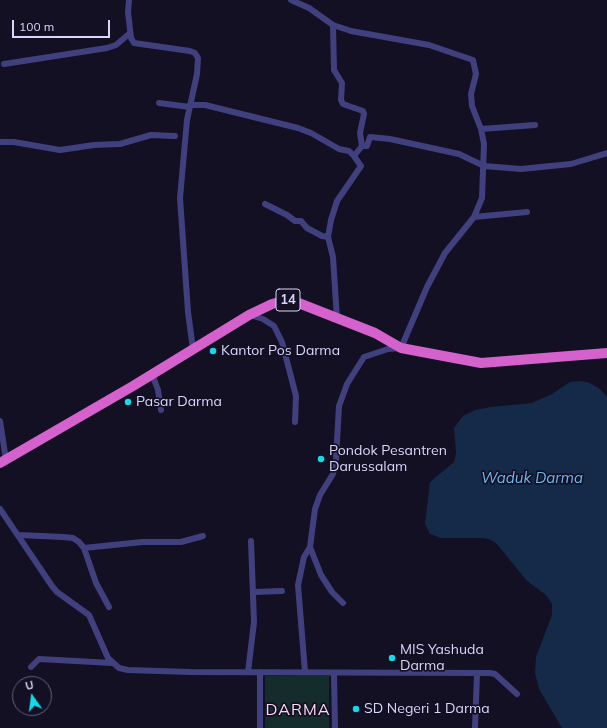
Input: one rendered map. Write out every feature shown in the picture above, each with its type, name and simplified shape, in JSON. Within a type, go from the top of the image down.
[{"type":"highway","name":"14","points":[[3,461],[152,374],[249,315],[272,304],[287,300],[375,332],[401,348],[481,363],[607,353]]},
{"type":"street","points":[[130,0],[128,12],[130,33],[134,43],[190,51],[195,53],[198,63],[190,106],[180,198],[188,312],[193,349]]},
{"type":"street","points":[[291,0],[309,8],[333,25],[351,31],[429,45],[473,60],[476,74],[471,94],[472,106],[481,129],[484,144],[482,198],[474,217],[445,253],[428,286],[401,348],[388,349],[364,357],[347,384],[339,406],[336,459],[333,474],[320,495],[316,509],[310,547],[304,557],[298,585],[305,672]]},
{"type":"street","points":[[333,25],[334,70],[342,84],[341,100],[343,104],[363,111],[364,114],[360,133],[362,146]]},
{"type":"street","points":[[4,64],[107,48],[116,45],[130,33]]},
{"type":"street","points":[[159,103],[190,106],[205,105],[298,128],[311,133],[339,149],[349,151],[360,163],[361,166],[353,180],[337,201],[328,237],[333,257],[337,319]]},
{"type":"street","points":[[481,129],[535,124]]},
{"type":"street","points":[[0,142],[14,142],[60,150],[94,145],[120,144],[151,135],[175,136]]},
{"type":"street","points":[[354,156],[362,146],[367,146],[370,137],[390,139],[459,154],[484,166],[521,169],[571,164],[607,153]]},
{"type":"street","points":[[265,204],[287,215],[295,221],[301,222],[306,228],[322,236],[328,237]]},
{"type":"street","points":[[474,217],[527,212]]},
{"type":"street","points":[[249,315],[263,319],[274,326],[282,342],[296,396],[294,422]]},
{"type":"street","points":[[152,374],[158,390],[161,410]]},
{"type":"street","points":[[0,421],[3,461]]},
{"type":"street","points":[[0,509],[57,592],[88,615],[108,658],[112,663]]},
{"type":"street","points":[[19,535],[73,538],[84,548],[96,583],[109,607]]},
{"type":"street","points":[[84,548],[142,542],[181,542],[203,536]]},
{"type":"street","points":[[248,672],[254,622],[251,540]]},
{"type":"street","points":[[310,547],[321,575],[332,592],[343,603]]},
{"type":"street","points":[[254,592],[282,591]]},
{"type":"street","points":[[32,666],[39,659],[112,663],[128,670],[495,674],[518,694]]},
{"type":"street","points":[[260,672],[260,728]]},
{"type":"street","points":[[334,673],[335,728]]},
{"type":"street","points":[[474,728],[478,674]]},
{"type":"green space","points":[[265,676],[329,676],[329,728],[265,728]]},
{"type":"water","name":"Waduk Darma","points":[[581,381],[590,383],[600,389],[607,397],[607,728],[562,728],[539,689],[535,673],[536,657],[552,615],[552,604],[546,595],[527,581],[497,544],[491,540],[484,538],[441,538],[430,534],[425,524],[430,482],[454,462],[456,453],[454,428],[463,416],[475,410],[532,403],[552,394],[570,382]]},
{"type":"place","name":"Kantor Pos Darma","points":[[213,351]]},
{"type":"place","name":"Pasar Darma","points":[[128,402]]},
{"type":"place","name":"Pondok Pesantren Darussalam","points":[[321,459]]},
{"type":"place","name":"MIS Yashuda Darma","points":[[392,658]]},
{"type":"place","name":"SD Negeri 1 Darma","points":[[356,709]]},
{"type":"district","name":"DARMA","points":[[298,710]]}]
